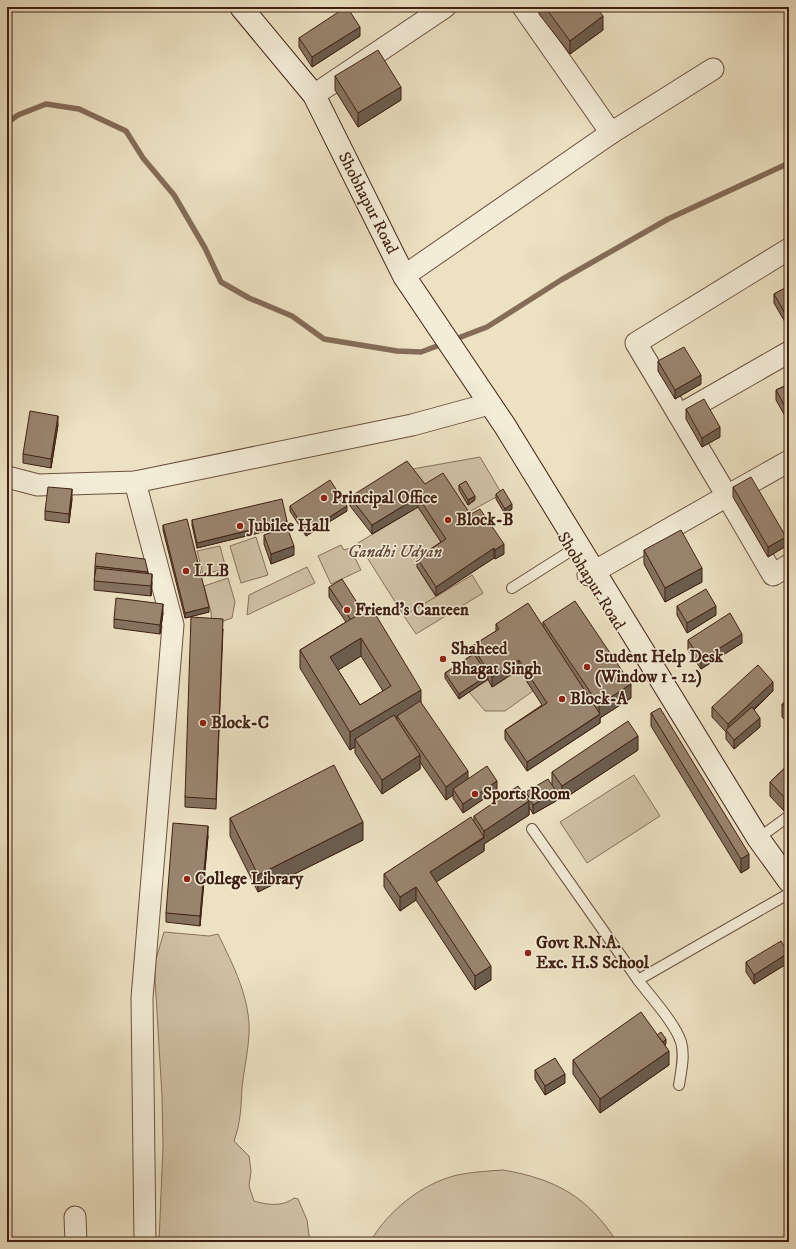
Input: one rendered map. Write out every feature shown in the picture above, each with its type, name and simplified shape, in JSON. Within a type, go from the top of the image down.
[{"type":"main road","name":"Shobhapur Road","points":[[248,9],[314,95],[404,276],[505,426],[591,573],[755,841],[789,890]]},
{"type":"main road","name":"Shobhapur Road","points":[[489,404],[499,430],[572,550],[591,573]]},
{"type":"street","points":[[314,95],[445,7]]},
{"type":"street","points":[[524,7],[611,132]]},
{"type":"street","points":[[404,276],[611,132],[713,69]]},
{"type":"street","points":[[789,249],[636,343],[774,575],[789,565]]},
{"type":"street","points":[[679,415],[789,352]]},
{"type":"street","points":[[7,477],[38,485],[135,482],[412,425],[489,404]]},
{"type":"street","points":[[591,573],[789,461]]},
{"type":"street","points":[[135,482],[173,625],[142,998],[145,1242]]},
{"type":"street","points":[[75,1217],[76,1242]]},
{"type":"lane","points":[[512,588],[572,550]]},
{"type":"lane","points":[[755,841],[789,816]]},
{"type":"lane","points":[[532,829],[638,980],[673,1027],[681,1042],[682,1057],[679,1086]]},
{"type":"lane","points":[[638,980],[789,890]]},
{"type":"green space","points":[[480,457],[502,494],[465,514],[425,493],[407,470]]},
{"type":"green space","name":"Gandhi Udyan","points":[[418,507],[445,548],[417,567],[436,597],[404,616],[358,543]]},
{"type":"green space","points":[[256,537],[268,575],[241,583],[230,546]]},
{"type":"green space","points":[[341,545],[344,550],[350,548],[361,570],[331,584],[318,556]]},
{"type":"green space","points":[[220,546],[226,569],[203,574],[197,551]]},
{"type":"green space","points":[[307,567],[315,583],[247,615],[249,595]]},
{"type":"green space","points":[[472,575],[483,593],[416,634],[404,616]]},
{"type":"green space","points":[[228,578],[235,602],[232,618],[212,625],[211,612],[204,586]]},
{"type":"green space","points":[[519,670],[533,691],[505,711],[485,711],[469,692],[488,680],[493,687]]},
{"type":"green space","points":[[634,775],[660,816],[587,863],[560,822]]},
{"type":"green space","points":[[164,932],[209,936],[218,934],[240,983],[249,1022],[249,1035],[240,1114],[234,1141],[249,1156],[251,1171],[249,1186],[254,1201],[280,1204],[294,1198],[298,1199],[307,1220],[310,1242],[159,1242],[163,1146],[162,1096],[155,979],[156,959]]},
{"type":"green space","points":[[503,1170],[539,1179],[569,1192],[594,1213],[606,1226],[617,1242],[370,1242],[386,1220],[407,1200],[418,1192],[444,1179],[457,1175]]},
{"type":"building","points":[[346,7],[360,27],[312,57],[299,38]]},
{"type":"building","points":[[545,7],[596,7],[603,16],[570,41]]},
{"type":"building","points":[[378,50],[401,87],[358,113],[335,76]]},
{"type":"building","points":[[789,286],[789,320],[774,294]]},
{"type":"building","points":[[684,347],[701,375],[675,390],[658,361]]},
{"type":"building","points":[[789,384],[789,414],[776,390]]},
{"type":"building","points":[[704,399],[720,427],[702,438],[686,409]]},
{"type":"building","points":[[30,411],[58,416],[51,459],[23,454]]},
{"type":"building","name":"Block-B","points":[[407,461],[425,484],[443,473],[478,526],[471,514],[480,509],[504,544],[495,550],[494,548],[436,587],[417,558],[446,539],[418,497],[372,525],[350,497]]},
{"type":"building","points":[[751,477],[786,537],[768,547],[733,487]]},
{"type":"building","name":"Principal Office","points":[[330,480],[347,506],[306,532],[290,506]]},
{"type":"building","points":[[466,481],[475,496],[468,500],[459,485]]},
{"type":"building","points":[[48,487],[72,489],[69,514],[45,511]]},
{"type":"building","points":[[503,489],[512,504],[505,509],[496,494]]},
{"type":"building","name":"Jubilee Hall","points":[[282,499],[287,521],[197,543],[192,520]]},
{"type":"building","name":"LLB","points":[[187,519],[209,607],[185,613],[163,525]]},
{"type":"building","points":[[287,527],[294,546],[271,554],[264,535]]},
{"type":"building","points":[[681,530],[702,568],[665,588],[644,550]]},
{"type":"building","points":[[96,553],[145,559],[148,572],[95,566]]},
{"type":"building","points":[[96,568],[152,574],[151,586],[94,581]]},
{"type":"building","points":[[342,579],[363,612],[351,620],[329,587]]},
{"type":"building","points":[[706,589],[716,606],[687,623],[677,606]]},
{"type":"building","points":[[116,598],[163,604],[160,625],[114,619]]},
{"type":"building","name":"Student Help Desk (Window 1 - 12)","points":[[575,601],[631,684],[599,705],[543,622]]},
{"type":"building","name":"Block-A","points":[[528,603],[600,714],[527,762],[505,730],[547,703],[519,660],[492,677],[472,646],[499,629],[496,624]]},
{"type":"building","points":[[371,607],[421,690],[350,732],[300,650]],"holes":[[[361,638],[391,686],[360,705],[330,657]]]},
{"type":"building","points":[[730,613],[742,634],[701,660],[688,640]]},
{"type":"building","name":"Block-C","points":[[191,617],[223,619],[216,799],[185,797]]},
{"type":"building","points":[[474,654],[488,675],[459,694],[445,673]]},
{"type":"building","points":[[758,665],[773,682],[728,724],[712,707]]},
{"type":"building","points":[[789,697],[789,710],[782,704]]},
{"type":"building","points":[[420,701],[468,771],[446,787],[397,716]]},
{"type":"building","points":[[752,707],[760,718],[734,740],[726,730]]},
{"type":"building","points":[[660,708],[749,854],[741,859],[651,713]]},
{"type":"building","points":[[394,715],[420,755],[382,780],[355,739]]},
{"type":"building","points":[[628,721],[638,736],[562,786],[552,772]]},
{"type":"building","points":[[789,764],[789,792],[784,797],[770,782]]},
{"type":"building","points":[[334,765],[363,822],[258,875],[230,818]]},
{"type":"building","points":[[487,766],[497,781],[463,804],[453,789]]},
{"type":"building","points":[[548,779],[556,791],[533,805],[526,792]]},
{"type":"building","points":[[518,786],[529,801],[484,831],[474,816]]},
{"type":"building","points":[[471,817],[484,837],[430,872],[491,966],[475,976],[416,887],[400,897],[384,874]]},
{"type":"building","name":"College Library","points":[[173,823],[208,826],[200,916],[166,913]]},
{"type":"building","points":[[781,941],[788,953],[754,975],[746,962]]},
{"type":"building","points":[[641,1012],[669,1051],[600,1099],[573,1060]]},
{"type":"building","points":[[661,1032],[666,1039],[663,1042],[657,1035]]},
{"type":"building","points":[[555,1058],[565,1074],[545,1086],[535,1070]]},
{"type":"building","points":[[252,1240],[252,1242],[164,1242],[164,1241]]},
{"type":"waterway","points":[[7,123],[18,115],[46,104],[79,109],[126,131],[143,158],[174,195],[205,248],[221,282],[249,298],[292,316],[324,339],[397,351],[421,352],[445,343]]},
{"type":"waterway","points":[[453,340],[487,327],[561,280],[668,219],[789,162]]},
{"type":"place","name":"Principal Office","points":[[324,498]]},
{"type":"place","name":"Block-B","points":[[448,520]]},
{"type":"place","name":"Jubilee Hall","points":[[240,526]]},
{"type":"place","name":"LLB","points":[[186,571]]},
{"type":"place","name":"Friend's Canteen","points":[[347,610]]},
{"type":"place","name":"Shaheed Bhagat Singh","points":[[443,659]]},
{"type":"place","name":"Student Help Desk (Window 1 - 12)","points":[[587,667]]},
{"type":"place","name":"Block-A","points":[[562,699]]},
{"type":"place","name":"Block-C","points":[[203,723]]},
{"type":"place","name":"Sports Room","points":[[475,794]]},
{"type":"place","name":"College Library","points":[[187,879]]},
{"type":"place","name":"Govt R.N.A. Exc. H.S School","points":[[528,953]]}]
